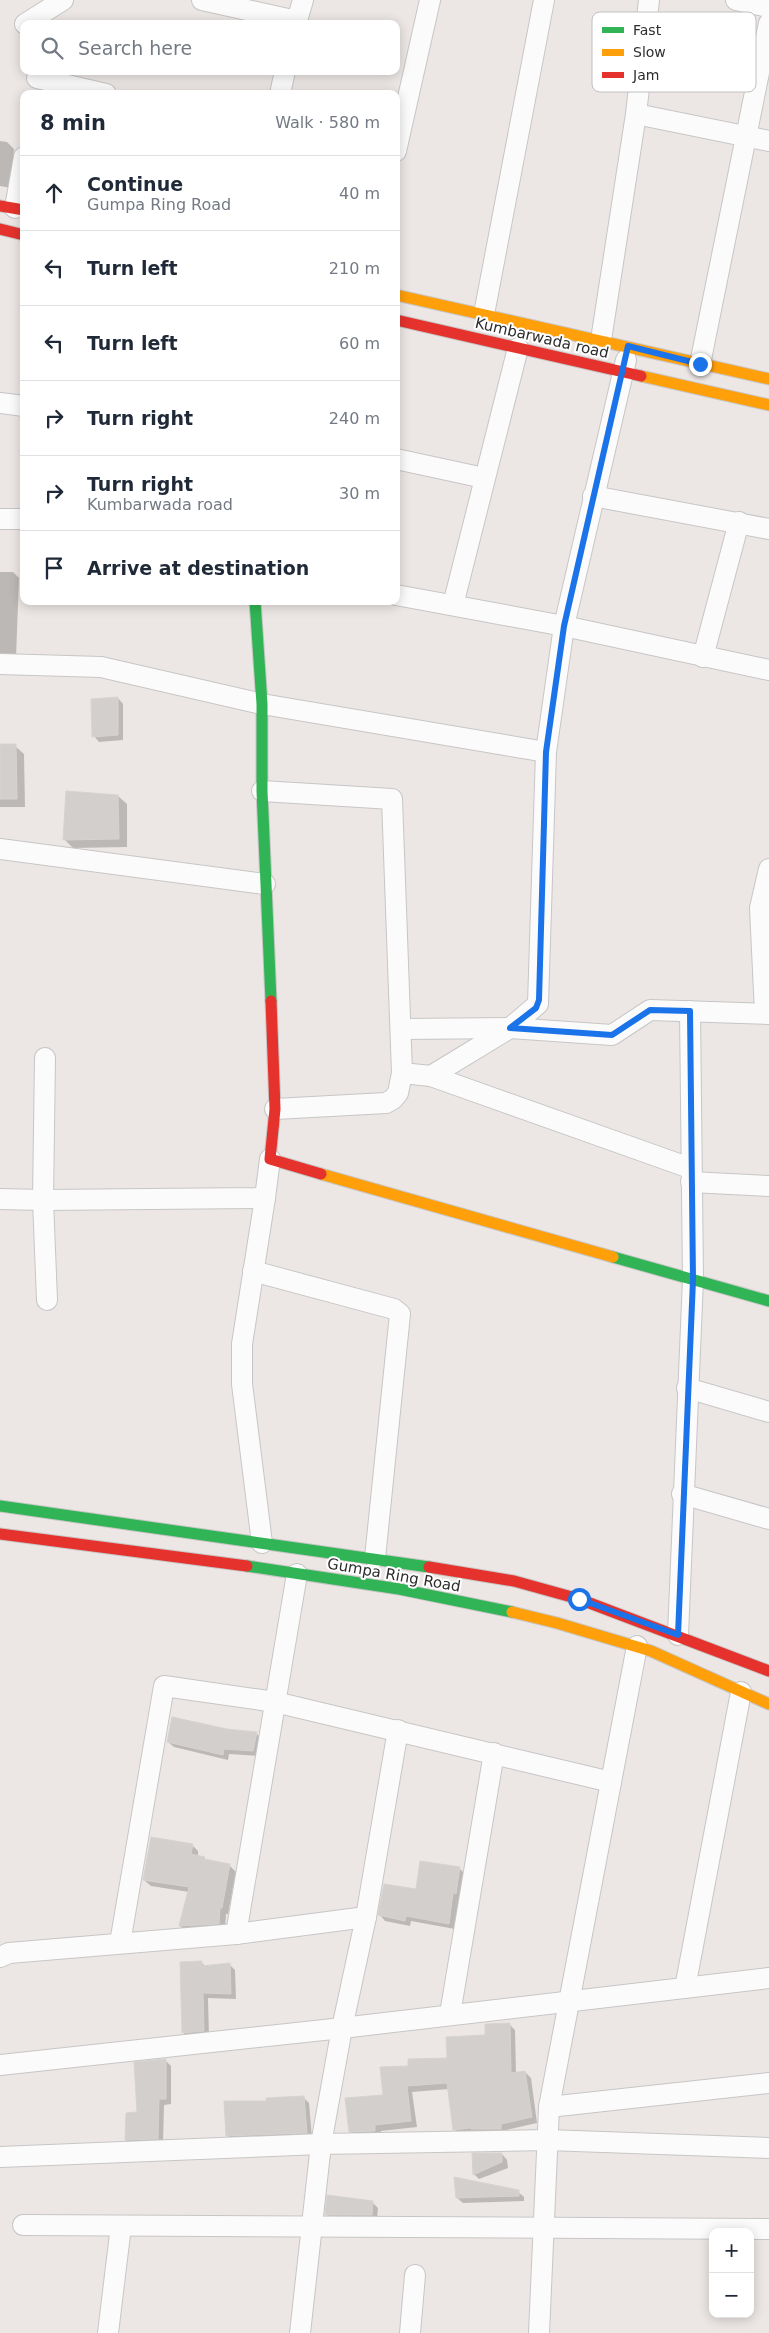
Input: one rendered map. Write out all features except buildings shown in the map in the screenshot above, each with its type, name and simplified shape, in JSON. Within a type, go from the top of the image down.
[{"type":"street","points":[[202,0],[287,20]]},
{"type":"street","points":[[297,20],[303,0]]},
{"type":"street","points":[[400,133],[430,0]]},
{"type":"street","points":[[484,314],[544,0]]},
{"type":"street","points":[[736,0],[769,8]]},
{"type":"street","points":[[34,20],[52,11]]},
{"type":"street","points":[[756,87],[769,23]]},
{"type":"street","points":[[281,90],[284,75]]},
{"type":"street","points":[[36,81],[84,90]]},
{"type":"street","points":[[601,340],[639,92]]},
{"type":"street","points":[[700,364],[755,92]]},
{"type":"street","points":[[636,114],[769,141]]},
{"type":"street","points":[[13,208],[20,176]]},
{"type":"street","points":[[0,229],[20,234]]},
{"type":"street","name":"Kumbarwada road","points":[[400,296],[769,379]]},
{"type":"street","name":"Kumbarwada road","points":[[400,321],[769,405]]},
{"type":"street","points":[[431,1076],[510,1028],[536,1008],[539,1000],[546,752],[564,626],[628,346]]},
{"type":"street","points":[[453,605],[518,348]]},
{"type":"street","points":[[0,403],[20,406]]},
{"type":"street","points":[[400,460],[484,478]]},
{"type":"street","points":[[593,496],[740,522],[769,529]]},
{"type":"street","points":[[0,518],[20,519]]},
{"type":"street","points":[[703,657],[740,522]]},
{"type":"street","points":[[400,596],[564,626],[769,670]]},
{"type":"street","points":[[255,605],[262,704],[262,791],[275,1109],[265,1198],[242,1344],[242,1384],[262,1543]]},
{"type":"street","points":[[0,664],[100,667],[262,704],[546,752]]},
{"type":"street","points":[[262,791],[392,800],[402,1029],[402,1073],[398,1093],[393,1099],[386,1103],[275,1109]]},
{"type":"street","points":[[0,849],[265,884]]},
{"type":"street","points":[[402,1029],[510,1028],[612,1035],[650,1010],[767,1014],[760,908],[769,870]]},
{"type":"street","points":[[678,1635],[682,1494],[693,1280],[690,1011]]},
{"type":"street","points":[[45,1058],[44,1200],[47,1300]]},
{"type":"street","points":[[402,1073],[431,1076],[691,1175],[769,1186]]},
{"type":"street","points":[[270,1159],[769,1301]]},
{"type":"street","points":[[0,1199],[265,1198]]},
{"type":"street","points":[[253,1271],[394,1309],[400,1314],[375,1558]]},
{"type":"street","points":[[687,1388],[769,1412]]},
{"type":"street","points":[[682,1494],[769,1520]]},
{"type":"street","name":"Gumpa Ring Road","points":[[0,1506],[375,1558],[514,1581],[579,1599],[769,1670]]},
{"type":"street","name":"Gumpa Ring Road","points":[[0,1534],[297,1574],[489,1607],[637,1646],[769,1704]]},
{"type":"street","points":[[236,1934],[297,1574]]},
{"type":"street","points":[[539,2333],[542,2229],[549,2107],[637,1646]]},
{"type":"street","points":[[120,1943],[163,1687],[275,1702],[611,1782]]},
{"type":"street","points":[[685,1988],[741,1692]]},
{"type":"street","points":[[300,2333],[322,2144],[342,2028],[366,1917],[398,1730]]},
{"type":"street","points":[[450,2014],[494,1753]]},
{"type":"street","points":[[0,1957],[9,1953],[236,1934],[366,1917]]},
{"type":"street","points":[[0,2065],[342,2028],[769,1978]]},
{"type":"street","points":[[549,2107],[769,2083]]},
{"type":"street","points":[[0,2157],[322,2144],[547,2140],[769,2148]]},
{"type":"street","points":[[23,2226],[769,2229]]},
{"type":"street","points":[[108,2333],[121,2226]]},
{"type":"street","points":[[410,2333],[415,2275]]},
{"type":"traffic: fast","points":[[255,605],[262,704],[262,791],[271,1001]]},
{"type":"traffic: fast","points":[[613,1257],[769,1301]]},
{"type":"traffic: fast","points":[[0,1506],[429,1567]]},
{"type":"traffic: fast","points":[[247,1566],[399,1589],[512,1612]]},
{"type":"traffic: slow","points":[[400,296],[769,379]]},
{"type":"traffic: slow","points":[[641,376],[769,405]]},
{"type":"traffic: slow","points":[[321,1174],[613,1257]]},
{"type":"traffic: slow","points":[[512,1612],[557,1623],[651,1651],[769,1704]]},
{"type":"traffic: jam","points":[[0,206],[20,209]]},
{"type":"traffic: jam","points":[[0,229],[20,234]]},
{"type":"traffic: jam","points":[[400,321],[641,376]]},
{"type":"traffic: jam","points":[[271,1001],[275,1109],[270,1159],[321,1174]]},
{"type":"traffic: jam","points":[[0,1534],[247,1566]]},
{"type":"traffic: jam","points":[[429,1567],[514,1581],[579,1599],[769,1671]]},
{"type":"route","points":[[579,1599],[678,1635],[682,1494],[693,1280],[690,1168],[690,1011],[650,1010],[612,1035],[510,1028],[536,1008],[539,1000],[546,752],[550,717],[564,626],[628,346],[700,364]]}]
